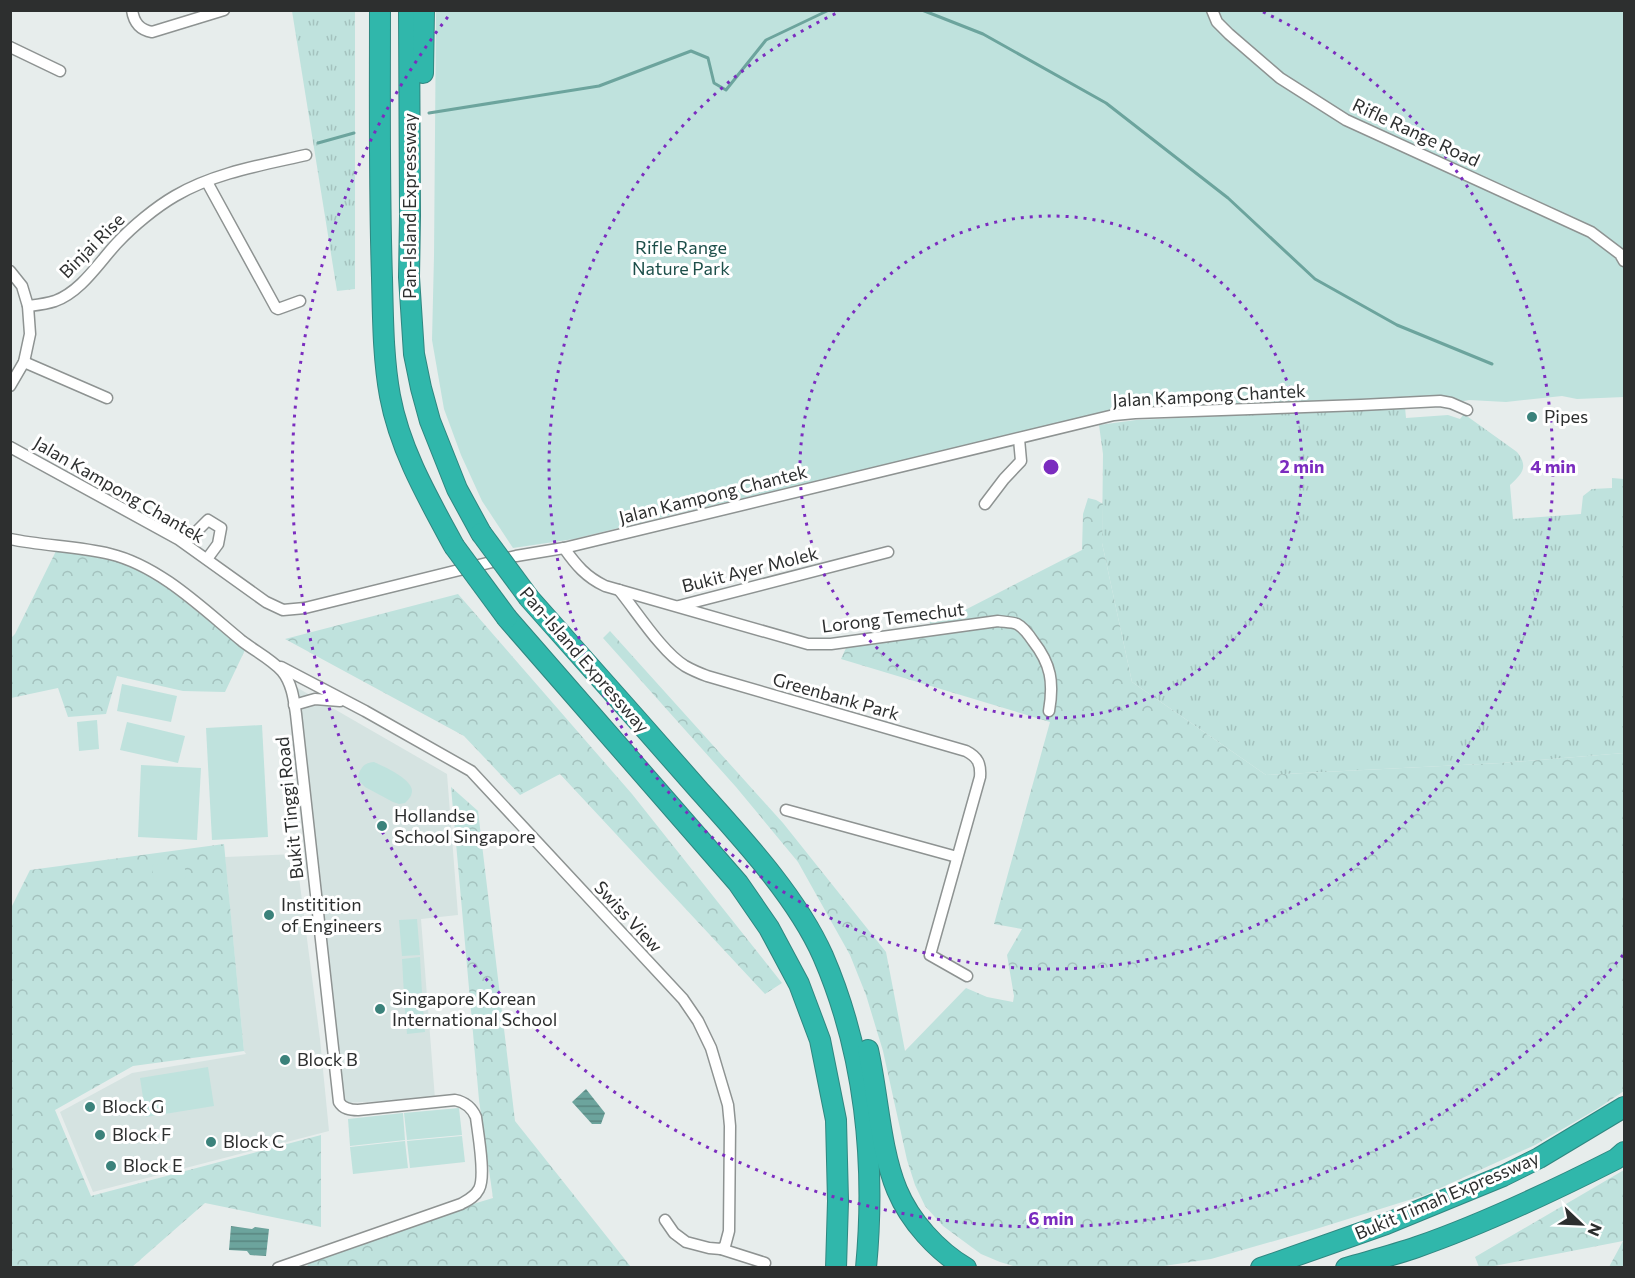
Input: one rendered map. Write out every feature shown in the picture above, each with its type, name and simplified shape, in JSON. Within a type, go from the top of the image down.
[{"type":"highway","points":[[368,10],[368,111],[380,220]]},
{"type":"highway","name":"Pan-Island Expressway","points":[[380,10],[380,220],[385,358],[395,419],[413,469],[454,546],[507,618],[738,883],[769,928],[799,984],[820,1040],[836,1120],[837,1268]]},
{"type":"highway","name":"Pan-Island Expressway","points":[[410,10],[409,278],[414,354],[430,421],[457,489],[481,533],[529,598],[724,818],[781,888],[803,919],[823,954],[844,1010],[856,1056],[866,1119],[870,1227],[866,1268]]},
{"type":"highway","points":[[410,216],[423,108],[424,10]]},
{"type":"highway","points":[[844,1010],[859,1025],[865,1037],[884,1141],[897,1190],[906,1208],[933,1242],[951,1259],[966,1268]]},
{"type":"highway","name":"Bukit Timah Expressway","points":[[1261,1268],[1386,1224],[1503,1176],[1539,1158],[1624,1107]]},
{"type":"highway","name":"Bukit Timah Expressway","points":[[1346,1268],[1378,1262],[1473,1226],[1552,1192],[1624,1152]]},
{"type":"street","points":[[132,10],[138,26],[152,32],[224,10]]},
{"type":"street","name":"Rifle Range Road","points":[[1212,10],[1217,22],[1223,28],[1280,78],[1346,120],[1592,232],[1620,254],[1624,261]]},
{"type":"street","points":[[10,47],[60,71]]},
{"type":"street","name":"Binjai Rise","points":[[28,306],[55,301],[68,294],[83,282],[119,240],[176,196],[207,182],[306,155]]},
{"type":"street","points":[[207,182],[276,308],[300,301]]},
{"type":"street","points":[[10,271],[22,286],[28,306],[30,334],[24,362],[10,386]]},
{"type":"street","points":[[24,362],[107,398]]},
{"type":"street","name":"Jalan Kampong Chantek","points":[[10,447],[185,543],[266,602],[283,610],[305,609],[516,556],[564,548],[1114,415],[1440,400],[1467,410]]},
{"type":"street","points":[[986,504],[1004,479],[1019,465],[1021,461],[1019,439]]},
{"type":"street","points":[[185,543],[208,520],[221,528],[218,544],[207,559]]},
{"type":"street","name":"Bukit Tinggi Road","points":[[10,539],[109,554],[131,561],[172,585],[284,673],[290,686],[294,705],[339,1102],[347,1109],[358,1110],[450,1100],[463,1102],[476,1117],[482,1174],[476,1194],[468,1200],[278,1268]]},
{"type":"street","name":"Bukit Ayer Molek","points":[[564,548],[588,577],[619,590],[679,606],[888,552]]},
{"type":"street","name":"Greenbank Park","points":[[619,590],[669,654],[694,671],[972,754],[979,762],[980,777],[930,955],[967,976]]},
{"type":"street","name":"Lorong Temechut","points":[[679,606],[808,644],[831,644],[998,621],[1016,624],[1040,649],[1050,668],[1052,692],[1049,711]]},
{"type":"street","name":"Swiss View","points":[[270,661],[471,771],[683,999],[698,1021],[711,1048],[730,1116],[729,1231],[721,1249]]},
{"type":"street","name":"Swiss View","points":[[294,705],[315,699],[343,701]]},
{"type":"street","points":[[786,810],[957,857]]},
{"type":"street","points":[[665,1220],[674,1233],[687,1242],[721,1249],[765,1263]]},
{"type":"shaded area","points":[[296,687],[447,774],[458,915],[421,919],[435,1099],[343,1103]]},
{"type":"shaded area","points":[[296,854],[320,1039],[329,1131],[93,1192],[60,1112],[132,1073],[246,1054],[225,857]]},
{"type":"shaded area","points":[[586,1089],[605,1113],[601,1124],[592,1124],[572,1102]]},
{"type":"shaded area","points":[[231,1226],[269,1229],[266,1256],[250,1255],[247,1251],[229,1250]]},
{"type":"green space","points":[[292,11],[355,11],[355,289],[337,291]]},
{"type":"green space","name":"Rifle Range Nature Park","points":[[436,11],[1624,11],[1624,397],[1577,399],[1562,396],[1506,402],[1469,400],[1459,402],[1441,396],[1426,396],[1361,402],[1124,407],[1087,418],[574,539],[513,548],[482,501],[461,455],[444,409],[432,340]]},
{"type":"green space","points":[[1405,407],[1406,418],[1448,415],[1460,419],[1464,414],[1517,452],[1523,462],[1523,470],[1510,485],[1513,519],[1581,514],[1583,496],[1592,489],[1612,488],[1612,478],[1624,479],[1624,753],[1501,763],[1266,775],[1132,682],[1102,543],[1103,454],[1099,425],[1136,420]]},
{"type":"green space","points":[[1088,498],[1103,504],[1102,543],[1132,682],[1266,775],[1501,763],[1624,753],[1624,1091],[1535,1145],[1425,1195],[1211,1259],[1157,1267],[1020,1268],[981,1254],[943,1226],[925,1206],[915,1185],[907,1160],[883,1051],[866,995],[850,955],[798,862],[736,787],[603,638],[610,631],[783,823],[886,952],[905,1051],[966,988],[987,997],[1013,1002],[1007,955],[1022,929],[994,924],[1050,722],[841,659],[846,648],[890,630],[930,625],[930,615],[963,611],[1082,550],[1083,514]]},
{"type":"green space","points":[[56,551],[115,560],[158,580],[245,650],[225,692],[183,691],[117,676],[106,714],[68,717],[58,688],[11,698],[10,639],[15,634]]},
{"type":"green space","points":[[458,594],[632,794],[782,983],[765,994],[560,774],[520,795],[464,736],[285,639]]},
{"type":"green space","points":[[122,684],[177,696],[171,722],[117,711]]},
{"type":"green space","points":[[97,720],[99,749],[79,751],[77,722]]},
{"type":"green space","points":[[127,722],[185,736],[178,763],[120,750]]},
{"type":"green space","points":[[262,725],[268,837],[212,840],[206,728]]},
{"type":"green space","points":[[374,762],[396,774],[411,786],[410,798],[405,803],[393,802],[365,787],[359,781],[358,776],[365,764]]},
{"type":"green space","points":[[141,765],[201,768],[197,840],[138,837]]},
{"type":"green space","points":[[451,787],[478,811],[515,1121],[631,1267],[306,1268],[317,1251],[493,1198],[479,1100]]},
{"type":"green space","points":[[224,844],[244,1051],[133,1066],[55,1110],[91,1196],[321,1135],[321,1227],[205,1203],[132,1267],[11,1267],[10,910],[30,870]]},
{"type":"green space","points":[[184,861],[186,878],[154,882],[152,865]]},
{"type":"green space","points":[[417,919],[420,955],[402,956],[399,920]]},
{"type":"green space","points":[[420,957],[422,993],[404,995],[402,959]]},
{"type":"green space","points":[[422,996],[425,1032],[407,1034],[404,998]]},
{"type":"green space","points":[[208,1067],[214,1106],[146,1117],[140,1078]]},
{"type":"green space","points":[[459,1108],[462,1135],[407,1140],[404,1113]]},
{"type":"green space","points":[[403,1113],[405,1140],[350,1146],[348,1119]]},
{"type":"green space","points":[[462,1136],[465,1162],[410,1168],[407,1141]]},
{"type":"green space","points":[[405,1141],[408,1168],[353,1174],[350,1147]]},
{"type":"green space","points":[[1624,1170],[1624,1267],[1609,1267],[1623,1241],[1479,1267],[1475,1257]]},
{"type":"waterway","points":[[429,113],[599,86],[691,51],[708,58],[714,83],[726,90],[766,40],[829,10]]},
{"type":"waterway","points":[[922,10],[983,34],[1106,103],[1228,198],[1315,279],[1397,325],[1492,364]]},
{"type":"waterway","points":[[318,143],[354,133]]},
{"type":"place","name":"Pipes","points":[[1532,417]]},
{"type":"place","name":"Hollandse School Singapore","points":[[382,826]]},
{"type":"place","name":"Institition of Engineers","points":[[269,915]]},
{"type":"place","name":"Singapore Korean International School","points":[[380,1009]]},
{"type":"place","name":"Block B","points":[[285,1060]]},
{"type":"place","name":"Block G","points":[[90,1107]]},
{"type":"place","name":"Block F","points":[[100,1135]]},
{"type":"place","name":"Block C","points":[[211,1142]]},
{"type":"place","name":"Block E","points":[[111,1166]]}]
